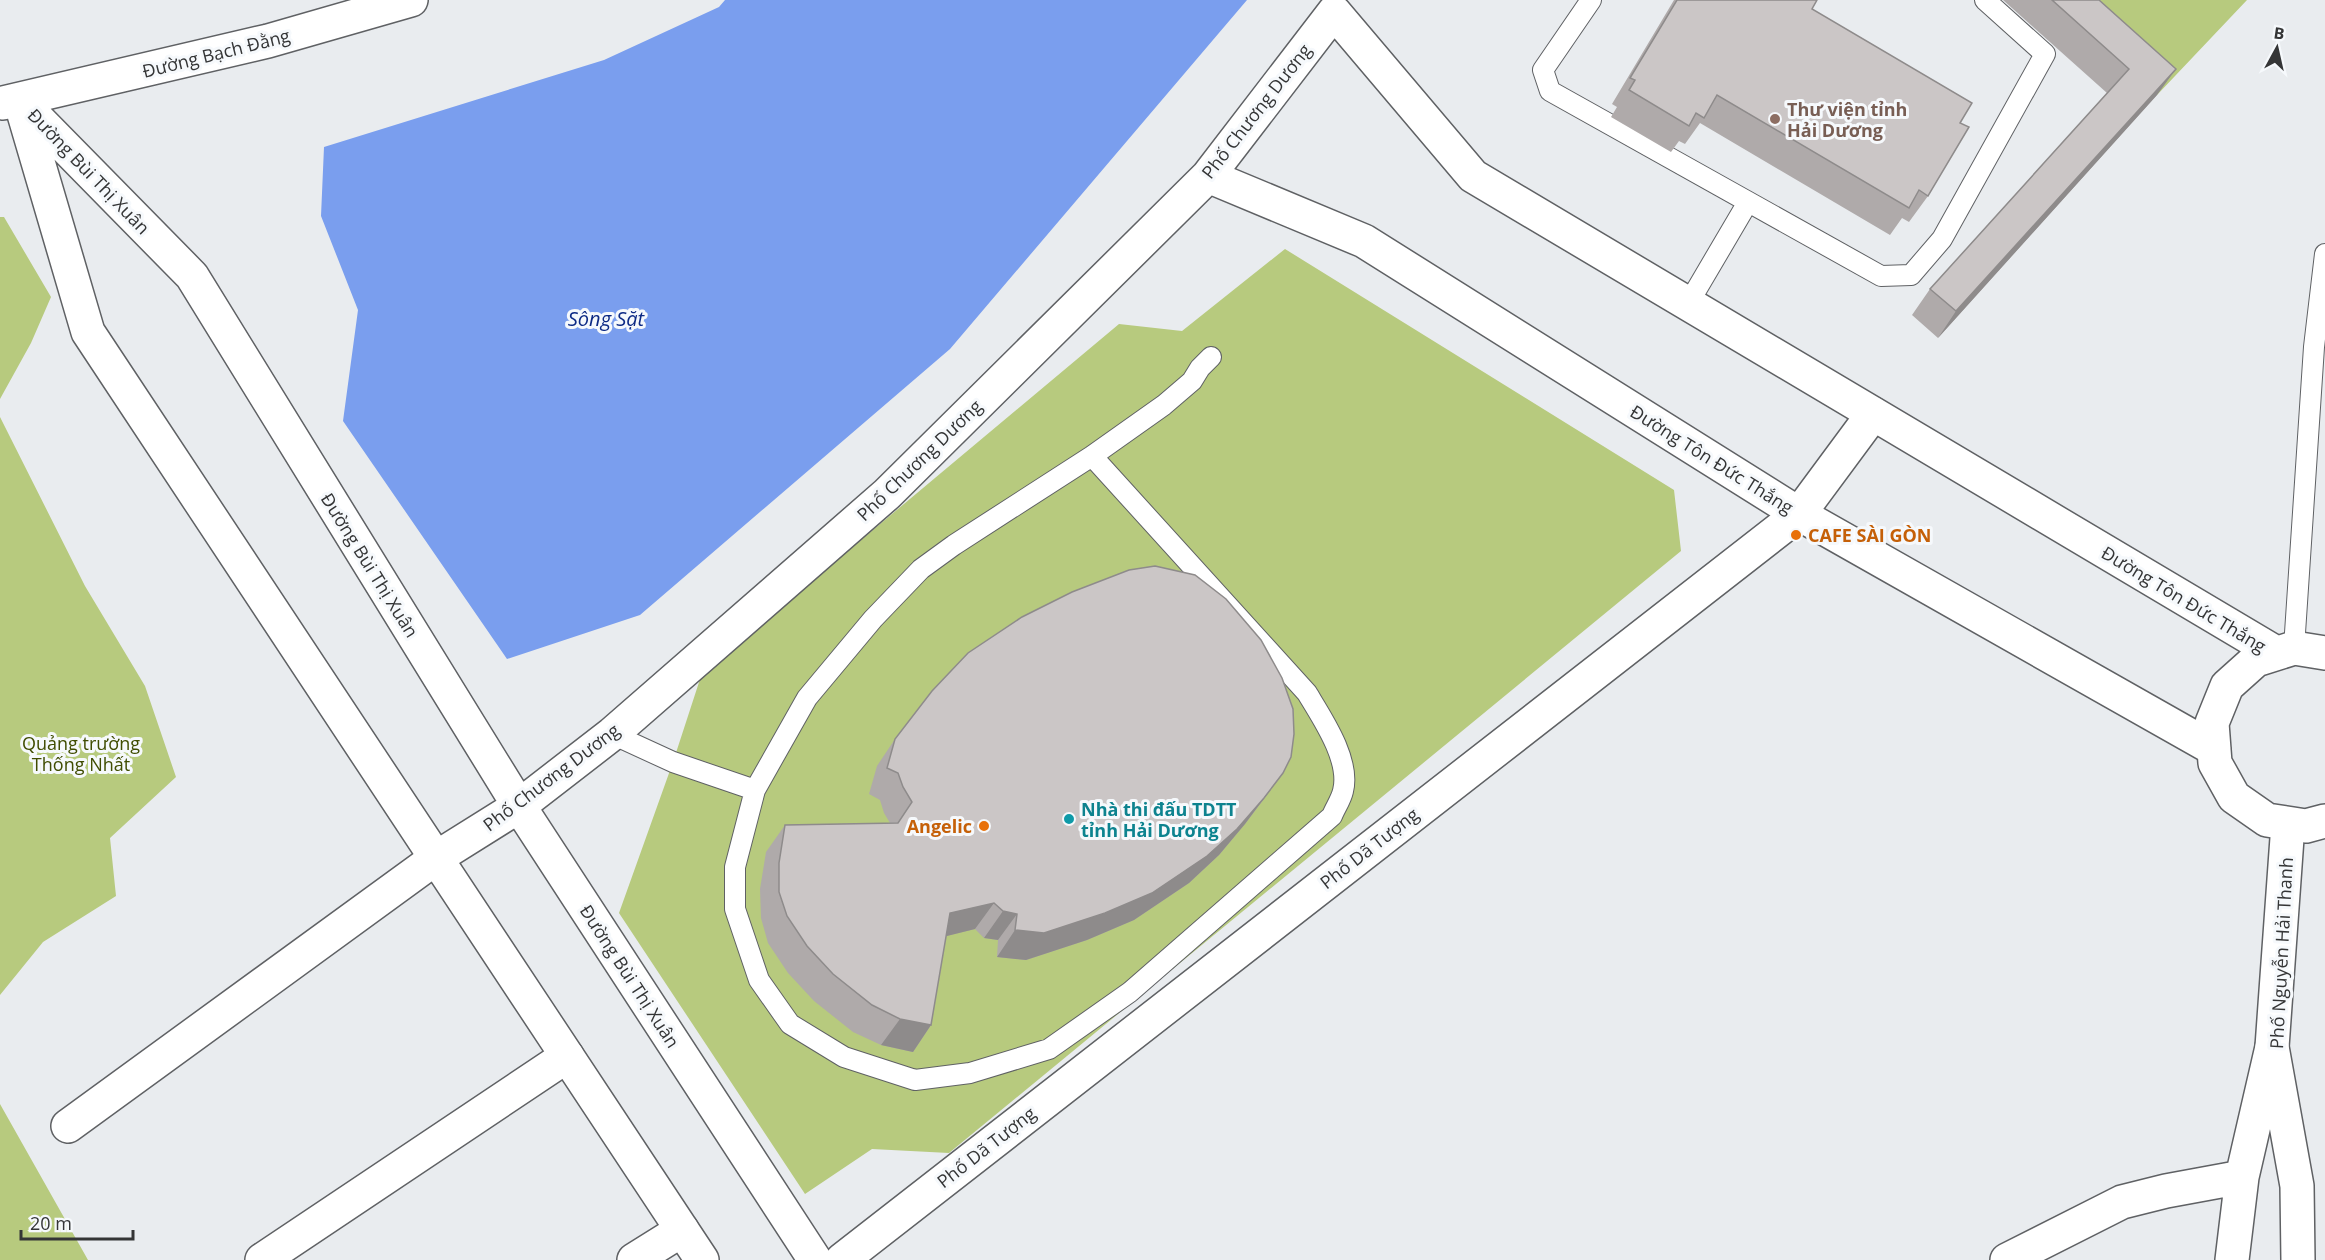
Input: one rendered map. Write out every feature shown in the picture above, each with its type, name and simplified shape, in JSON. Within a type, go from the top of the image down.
[{"type":"street","name":"Đường Bạch Đằng","points":[[10,102],[268,41],[411,0]]},
{"type":"street","name":"Phố Chương Dương","points":[[68,1126],[436,858],[519,806],[612,734],[887,494],[1208,176],[1338,6]]},
{"type":"street","name":"Đường Tôn Đức Thắng","points":[[1338,6],[1473,176],[1872,414],[2298,651]]},
{"type":"street","name":"Đường Bùi Thị Xuân","points":[[10,102],[192,276],[519,806],[815,1260]]},
{"type":"street","name":"Đường Bùi Thị Xuân","points":[[10,102],[88,332],[702,1260]]},
{"type":"street","name":"Đường Tôn Đức Thắng","points":[[1208,176],[1364,241],[1799,514],[2214,750]]},
{"type":"street","name":"Phố Dã Tượng","points":[[842,1260],[1799,514],[1872,414]]},
{"type":"street","points":[[2298,651],[2256,660],[2227,686],[2212,723],[2215,763],[2234,797],[2267,820],[2306,826],[2325,821]]},
{"type":"street","name":"Phố Nguyễn Hải Thanh","points":[[2288,824],[2272,1047],[2297,1186],[2298,1260]]},
{"type":"street","points":[[2232,1260],[2242,1177],[2272,1047]]},
{"type":"street","points":[[262,1260],[567,1056]]},
{"type":"street","points":[[2007,1260],[2122,1202],[2242,1177]]},
{"type":"street","points":[[634,1260],[682,1230]]},
{"type":"lane","points":[[1588,1],[1543,70],[1550,91],[1881,276],[1911,276],[1942,239],[2045,54],[1985,0]]},
{"type":"lane","points":[[1688,304],[1748,202]]},
{"type":"lane","points":[[2298,651],[2314,346],[2325,254]]},
{"type":"lane","points":[[1092,456],[1307,693],[1331,733],[1343,764],[1344,790],[1332,816],[1130,992],[1049,1049],[970,1073],[915,1080],[844,1057],[790,1024],[759,980],[735,909],[735,867],[755,790],[807,698],[873,619],[921,569],[954,545],[1092,456],[1164,405],[1192,381],[1211,357]]},
{"type":"lane","points":[[612,734],[673,762],[755,790]]},
{"type":"green space","points":[[2050,0],[2247,0],[2157,95]]},
{"type":"green space","points":[[0,217],[4,217],[51,297],[31,343],[0,399]]},
{"type":"green space","points":[[1285,249],[1674,490],[1681,551],[949,1153],[872,1149],[805,1194],[619,913],[702,673],[1119,324],[1182,331]]},
{"type":"green space","name":"Quảng trường Thống Nhất","points":[[0,417],[85,586],[145,686],[176,777],[110,838],[116,896],[43,942],[0,995]]},
{"type":"green space","points":[[0,1104],[88,1260],[0,1260]]},
{"type":"water","name":"Sông Sặt","points":[[725,0],[1247,0],[950,349],[640,615],[507,659],[343,421],[358,310],[321,216],[324,147],[604,60],[719,7]]},
{"type":"building","name":"Thư viện tỉnh Hải Dương","points":[[1677,0],[1817,0],[1812,9],[1972,103],[1960,123],[1969,127],[1928,196],[1919,190],[1909,208],[1717,95],[1704,118],[1696,113],[1689,126],[1629,90],[1635,80],[1630,78]]},
{"type":"building","points":[[2052,0],[2099,0],[2176,69],[1956,311],[1930,289],[2129,69]]},
{"type":"building","name":"Nhà thi đấu TDTT tỉnh Hải Dương","points":[[1155,566],[1195,575],[1226,599],[1261,640],[1282,678],[1293,709],[1294,734],[1291,757],[1283,773],[1237,829],[1207,856],[1152,893],[1105,913],[1044,933],[1015,930],[1017,914],[1003,911],[994,903],[950,913],[931,1025],[900,1019],[872,1005],[833,974],[807,946],[787,916],[779,892],[779,863],[785,825],[898,823],[912,802],[898,773],[887,768],[895,739],[932,691],[968,653],[1022,617],[1072,592],[1129,570]]},
{"type":"place","name":"Thư viện tỉnh Hải Dương","points":[[1775,119]]},
{"type":"place","name":"CAFE SÀI GÒN","points":[[1796,535]]},
{"type":"place","name":"Nhà thi đấu TDTT tỉnh Hải Dương","points":[[1069,819]]},
{"type":"place","name":"Angelic","points":[[984,826]]}]
